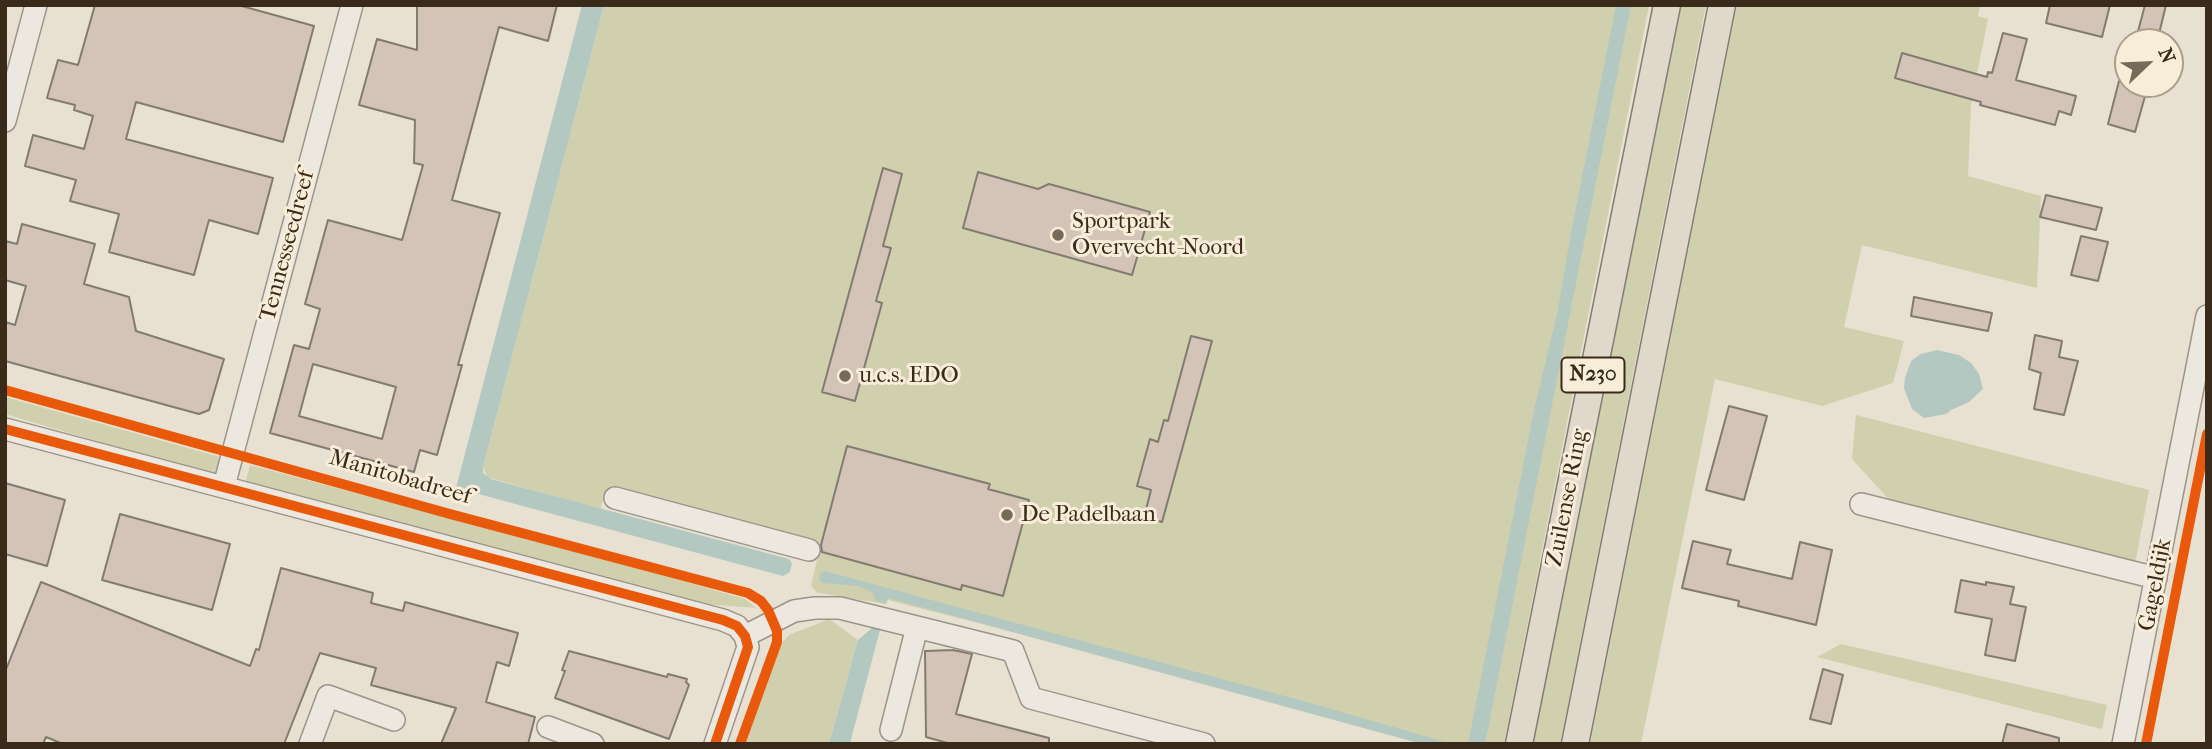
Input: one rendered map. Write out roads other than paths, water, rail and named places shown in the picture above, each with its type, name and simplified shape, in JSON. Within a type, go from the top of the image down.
[{"type":"main road","name":"Zuilense Ring","points":[[1518,744],[1667,5]]},
{"type":"main road","name":"N230","points":[[1575,744],[1722,5]]},
{"type":"street","points":[[5,121],[36,5]]},
{"type":"street","name":"Tennesseedreef","points":[[224,486],[352,5]]},
{"type":"street","name":"Gageldijk","points":[[2123,744],[2207,316]]},
{"type":"street","points":[[5,429],[723,620],[737,626],[745,636],[748,647],[715,744]]},
{"type":"street","points":[[615,498],[809,551]]},
{"type":"street","points":[[1861,504],[2156,578]]},
{"type":"street","points":[[745,636],[794,611],[840,608],[1013,652],[1031,698],[1204,744]]},
{"type":"street","points":[[891,730],[917,627]]},
{"type":"street","points":[[310,744],[328,696],[394,720]]},
{"type":"street","points":[[548,727],[593,744]]},
{"type":"water","points":[[582,5],[604,5],[483,473],[491,479],[789,559],[792,563],[790,572],[783,576],[456,488]]},
{"type":"water","points":[[1616,5],[1631,5],[1485,744],[1468,744],[1535,405],[1557,315]]},
{"type":"water","points":[[1937,350],[1959,355],[1971,363],[1979,374],[1983,389],[1969,402],[1946,414],[1924,418],[1912,409],[1904,388],[1905,378],[1911,361],[1921,354]]},
{"type":"water","points":[[825,571],[1452,744],[1422,744],[888,598],[886,604],[876,601],[872,592],[858,586],[822,583],[819,580],[820,573]]},
{"type":"water","points":[[872,628],[880,630],[850,743],[852,744],[829,744],[858,640]]},
{"type":"place","name":"Sportpark Overvecht-Noord","points":[[1058,235]]},
{"type":"place","name":"u.c.s. EDO","points":[[845,376]]},
{"type":"place","name":"De Padelbaan","points":[[1007,515]]}]
